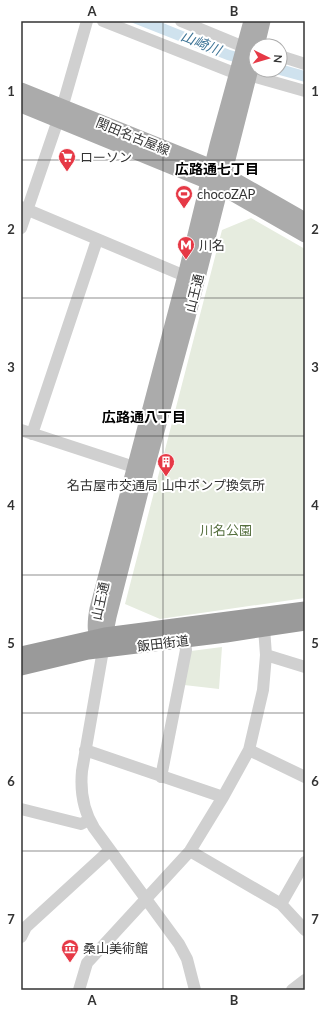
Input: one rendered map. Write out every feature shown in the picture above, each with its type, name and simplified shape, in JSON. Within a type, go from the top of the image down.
[{"type":"highway","name":"飯田街道","points":[[21,655],[101,641],[305,610]]},
{"type":"highway","name":"飯田街道","points":[[21,668],[81,653],[101,641],[185,640],[305,622]]},
{"type":"main road","name":"山王通","points":[[251,21],[252,38]]},
{"type":"main road","name":"山王通","points":[[257,38],[263,21]]},
{"type":"main road","name":"山王通","points":[[101,641],[94,624],[97,609],[185,276],[216,177],[248,62]]},
{"type":"main road","name":"関田名古屋線","points":[[21,90],[60,114]]},
{"type":"main road","name":"関田名古屋線","points":[[21,105],[60,114],[216,177],[305,220]]},
{"type":"main road","name":"関田名古屋線","points":[[216,177],[305,235]]},
{"type":"main road","name":"山王通","points":[[101,641],[109,617],[188,317],[216,177]]},
{"type":"street","points":[[21,228],[24,208],[60,114],[87,21]]},
{"type":"street","points":[[103,21],[244,73],[305,91]]},
{"type":"street","points":[[181,21],[248,47]]},
{"type":"street","points":[[288,59],[305,64]]},
{"type":"street","points":[[24,208],[185,276]]},
{"type":"street","points":[[97,240],[26,432],[134,467]]},
{"type":"street","points":[[79,990],[87,963],[190,851],[223,797],[249,750],[263,690],[266,655],[264,628]]},
{"type":"street","points":[[161,777],[186,650],[185,640]]},
{"type":"street","points":[[101,641],[82,771],[81,792],[89,820],[109,851],[179,944],[187,959],[195,990]]},
{"type":"street","points":[[266,655],[305,667]]},
{"type":"street","points":[[85,750],[223,797]]},
{"type":"street","points":[[249,750],[305,777]]},
{"type":"street","points":[[21,809],[81,824],[89,820]]},
{"type":"street","points":[[21,937],[26,927],[109,851]]},
{"type":"street","points":[[190,851],[281,904],[305,930]]},
{"type":"street","points":[[281,904],[305,862]]},
{"type":"street","points":[[292,990],[305,980]]},
{"type":"green space","name":"川名公園","points":[[251,218],[305,249],[305,598],[160,619],[125,604],[222,230]]},
{"type":"green space","points":[[222,647],[219,689],[184,685],[191,651]]},
{"type":"water","name":"山崎川","points":[[128,21],[158,21],[230,50],[248,55],[248,66],[227,60]]},
{"type":"water","points":[[288,66],[305,71],[305,82],[288,77]]},
{"type":"place","name":"ローソン","points":[[67,172]]},
{"type":"place","name":"chocoZAP","points":[[184,209]]},
{"type":"place","name":"川名","points":[[186,260]]},
{"type":"place","name":"名古屋市交通局 山中ポンプ換気所","points":[[166,477]]},
{"type":"place","name":"桑山美術館","points":[[70,963]]},
{"type":"district","name":"広路通七丁目","points":[[217,169]]},
{"type":"district","name":"広路通八丁目","points":[[144,417]]}]
